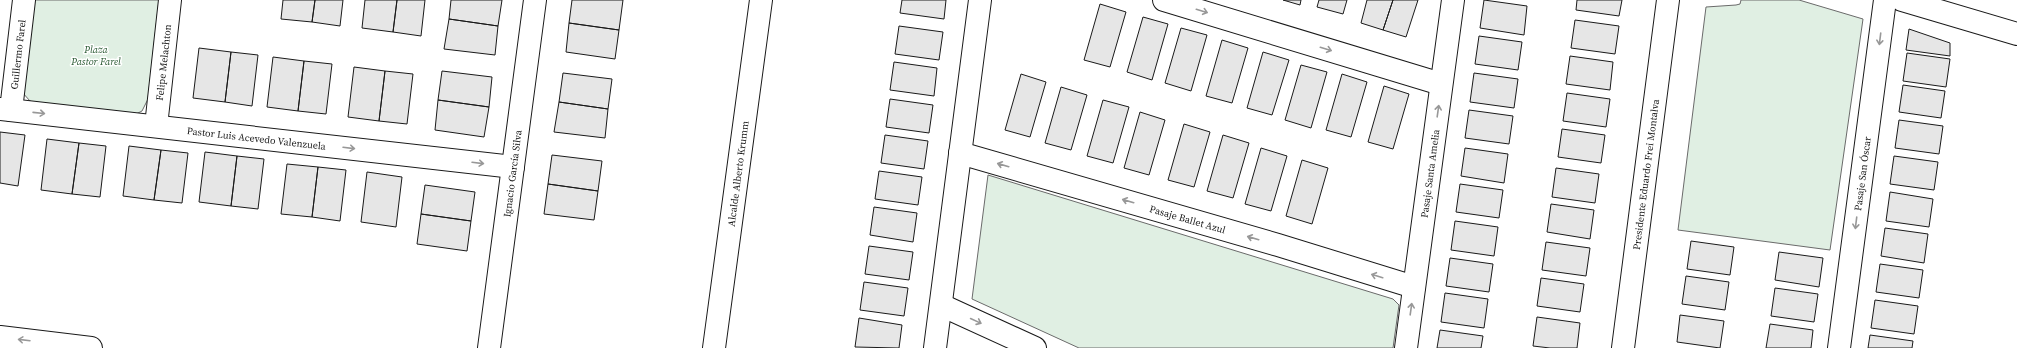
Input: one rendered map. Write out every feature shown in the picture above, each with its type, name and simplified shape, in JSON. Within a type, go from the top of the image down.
[{"type":"street","name":"Guillermo Farel","points":[[6,109],[24,0]]},
{"type":"street","name":"Felipe Melachton","points":[[156,126],[170,0]]},
{"type":"street","name":"Ignacio García Silva","points":[[488,348],[535,0]]},
{"type":"street","name":"Alcalde Alberto Krumm","points":[[714,348],[761,0]]},
{"type":"street","points":[[935,348],[980,0]]},
{"type":"street","points":[[1164,0],[1441,84]]},
{"type":"street","name":"Pasaje Santa Amelia","points":[[1406,348],[1453,0]]},
{"type":"street","name":"Presidente Eduardo Frei Montalva","points":[[1623,348],[1668,0]]},
{"type":"street","name":"Pasaje San Óscar","points":[[1839,348],[1885,0]]},
{"type":"street","points":[[1902,0],[2017,34]]},
{"type":"street","name":"Pastor Luis Acevedo Valenzuela","points":[[6,109],[513,167]]},
{"type":"street","name":"Pasaje Ballet Azul","points":[[960,153],[1255,238],[1414,287]]},
{"type":"street","points":[[941,305],[1035,348]]},
{"type":"street","points":[[0,337],[91,348]]},
{"type":"green space","name":"Plaza Pastor Farel","points":[[30,0],[159,0],[148,99],[142,111],[134,115],[39,104],[30,101],[22,92]]},
{"type":"green space","points":[[1741,0],[1799,0],[1863,19],[1830,250],[1678,230],[1706,7],[1736,5],[1740,4]]},
{"type":"green space","points":[[988,175],[1393,299],[1399,305],[1393,348],[1079,348],[972,299]]},
{"type":"building","points":[[283,0],[315,0],[312,22],[281,19]]},
{"type":"building","points":[[315,0],[343,0],[340,26],[312,22]]},
{"type":"building","points":[[365,0],[397,0],[393,32],[362,28]]},
{"type":"building","points":[[397,0],[425,0],[421,36],[393,32]]},
{"type":"building","points":[[451,0],[502,0],[498,26],[449,19]]},
{"type":"building","points":[[572,0],[623,0],[619,30],[569,23]]},
{"type":"building","points":[[902,0],[946,0],[944,19],[900,13]]},
{"type":"building","points":[[1283,0],[1301,0],[1300,5]]},
{"type":"building","points":[[1319,0],[1347,0],[1343,14],[1317,7]]},
{"type":"building","points":[[1367,0],[1393,0],[1383,30],[1361,23]]},
{"type":"building","points":[[1393,0],[1418,0],[1406,37],[1383,30]]},
{"type":"building","points":[[1484,0],[1527,6],[1524,35],[1480,28]]},
{"type":"building","points":[[1577,0],[1622,0],[1619,16],[1576,10]]},
{"type":"building","points":[[1100,4],[1126,12],[1110,67],[1084,60]]},
{"type":"building","points":[[1143,17],[1168,24],[1152,80],[1127,72]]},
{"type":"building","points":[[449,19],[498,26],[495,55],[444,49]]},
{"type":"building","points":[[1575,20],[1619,26],[1615,54],[1571,48]]},
{"type":"building","points":[[569,23],[619,30],[615,59],[566,52]]},
{"type":"building","points":[[899,26],[943,32],[939,60],[895,54]]},
{"type":"building","points":[[1181,28],[1207,35],[1191,91],[1165,83]]},
{"type":"building","points":[[1909,29],[1950,43],[1950,56],[1906,50]]},
{"type":"building","points":[[1479,36],[1522,42],[1518,70],[1475,64]]},
{"type":"building","points":[[1222,40],[1248,48],[1232,103],[1206,96]]},
{"type":"building","points":[[199,48],[231,52],[225,102],[193,98]]},
{"type":"building","points":[[231,52],[258,55],[252,106],[225,102]]},
{"type":"building","points":[[1263,52],[1289,60],[1272,115],[1247,108]]},
{"type":"building","points":[[1907,53],[1950,59],[1946,87],[1903,81]]},
{"type":"building","points":[[1570,56],[1613,62],[1610,90],[1566,84]]},
{"type":"building","points":[[273,57],[304,61],[298,111],[267,107]]},
{"type":"building","points":[[304,61],[332,64],[326,114],[298,111]]},
{"type":"building","points":[[894,62],[937,68],[934,96],[890,90]]},
{"type":"building","points":[[1301,65],[1327,72],[1311,128],[1285,120]]},
{"type":"building","points":[[354,67],[385,71],[379,121],[348,117]]},
{"type":"building","points":[[385,71],[413,74],[407,124],[379,121]]},
{"type":"building","points":[[442,71],[492,77],[489,107],[438,100]]},
{"type":"building","points":[[563,73],[612,79],[608,109],[559,102]]},
{"type":"building","points":[[1474,73],[1518,79],[1514,108],[1470,102]]},
{"type":"building","points":[[1021,74],[1046,82],[1030,137],[1005,130]]},
{"type":"building","points":[[1342,74],[1367,82],[1351,137],[1326,130]]},
{"type":"building","points":[[1903,85],[1945,91],[1941,118],[1899,112]]},
{"type":"building","points":[[1384,86],[1409,94],[1393,149],[1368,142]]},
{"type":"building","points":[[1061,87],[1087,95],[1071,150],[1045,143]]},
{"type":"building","points":[[1567,93],[1610,99],[1606,127],[1563,121]]},
{"type":"building","points":[[890,99],[933,105],[929,133],[886,127]]},
{"type":"building","points":[[438,100],[489,107],[484,137],[435,130]]},
{"type":"building","points":[[1103,100],[1129,107],[1113,163],[1087,156]]},
{"type":"building","points":[[559,102],[608,109],[605,138],[554,132]]},
{"type":"building","points":[[1469,110],[1513,116],[1509,144],[1465,138]]},
{"type":"building","points":[[1140,112],[1165,120],[1149,175],[1124,168]]},
{"type":"building","points":[[1899,120],[1943,126],[1939,154],[1895,148]]},
{"type":"building","points":[[1184,124],[1210,132],[1194,187],[1168,180]]},
{"type":"building","points":[[1562,129],[1605,135],[1601,163],[1558,157]]},
{"type":"building","points":[[0,132],[25,135],[18,186],[0,183]]},
{"type":"building","points":[[885,135],[928,141],[924,169],[881,163]]},
{"type":"building","points":[[1223,135],[1249,143],[1233,198],[1207,191]]},
{"type":"building","points":[[47,139],[79,143],[72,194],[41,190]]},
{"type":"building","points":[[79,143],[106,146],[100,197],[72,194]]},
{"type":"building","points":[[129,146],[161,150],[154,200],[123,196]]},
{"type":"building","points":[[1261,148],[1287,156],[1271,211],[1245,204]]},
{"type":"building","points":[[1465,148],[1508,154],[1504,183],[1461,176]]},
{"type":"building","points":[[161,150],[188,153],[182,203],[154,200]]},
{"type":"building","points":[[205,152],[237,156],[231,206],[199,202]]},
{"type":"building","points":[[552,155],[602,161],[598,191],[548,184]]},
{"type":"building","points":[[237,156],[264,159],[258,209],[231,206]]},
{"type":"building","points":[[1894,156],[1938,162],[1934,190],[1890,184]]},
{"type":"building","points":[[1302,160],[1328,168],[1312,224],[1286,216]]},
{"type":"building","points":[[287,164],[318,167],[312,217],[281,214]]},
{"type":"building","points":[[318,167],[346,170],[340,221],[312,217]]},
{"type":"building","points":[[1556,168],[1599,174],[1595,203],[1552,197]]},
{"type":"building","points":[[879,171],[922,177],[918,205],[875,199]]},
{"type":"building","points":[[367,172],[402,177],[396,227],[361,222]]},
{"type":"building","points":[[548,184],[598,191],[594,220],[544,214]]},
{"type":"building","points":[[1460,184],[1503,190],[1499,218],[1456,212]]},
{"type":"building","points":[[425,185],[475,192],[471,221],[421,214]]},
{"type":"building","points":[[1890,192],[1933,199],[1929,227],[1886,221]]},
{"type":"building","points":[[1551,204],[1594,210],[1590,239],[1547,232]]},
{"type":"building","points":[[874,207],[917,213],[913,242],[870,235]]},
{"type":"building","points":[[421,214],[471,221],[467,251],[417,244]]},
{"type":"building","points":[[1455,221],[1498,227],[1494,256],[1451,250]]},
{"type":"building","points":[[1885,228],[1928,234],[1924,263],[1881,256]]},
{"type":"building","points":[[1691,241],[1734,247],[1730,275],[1687,269]]},
{"type":"building","points":[[1546,242],[1590,248],[1586,276],[1542,270]]},
{"type":"building","points":[[869,246],[913,252],[909,280],[865,274]]},
{"type":"building","points":[[1779,252],[1823,258],[1819,287],[1775,280]]},
{"type":"building","points":[[1450,258],[1493,264],[1489,292],[1446,286]]},
{"type":"building","points":[[1880,264],[1923,270],[1919,298],[1876,292]]},
{"type":"building","points":[[1686,276],[1729,282],[1725,310],[1682,304]]},
{"type":"building","points":[[1541,278],[1584,284],[1580,312],[1537,306]]},
{"type":"building","points":[[864,282],[908,288],[904,316],[860,310]]},
{"type":"building","points":[[1775,288],[1818,294],[1814,322],[1771,316]]},
{"type":"building","points":[[1445,293],[1488,299],[1484,328],[1441,322]]},
{"type":"building","points":[[1875,300],[1918,306],[1914,334],[1871,328]]},
{"type":"building","points":[[1680,315],[1724,321],[1720,348],[1677,342]]},
{"type":"building","points":[[1537,317],[1580,323],[1577,348],[1550,348],[1533,346]]},
{"type":"building","points":[[859,318],[902,325],[899,348],[855,347]]},
{"type":"building","points":[[1770,324],[1813,330],[1811,348],[1766,348]]},
{"type":"building","points":[[1440,330],[1483,336],[1481,348],[1437,348]]},
{"type":"building","points":[[1870,335],[1913,341],[1912,348],[1868,348]]}]
